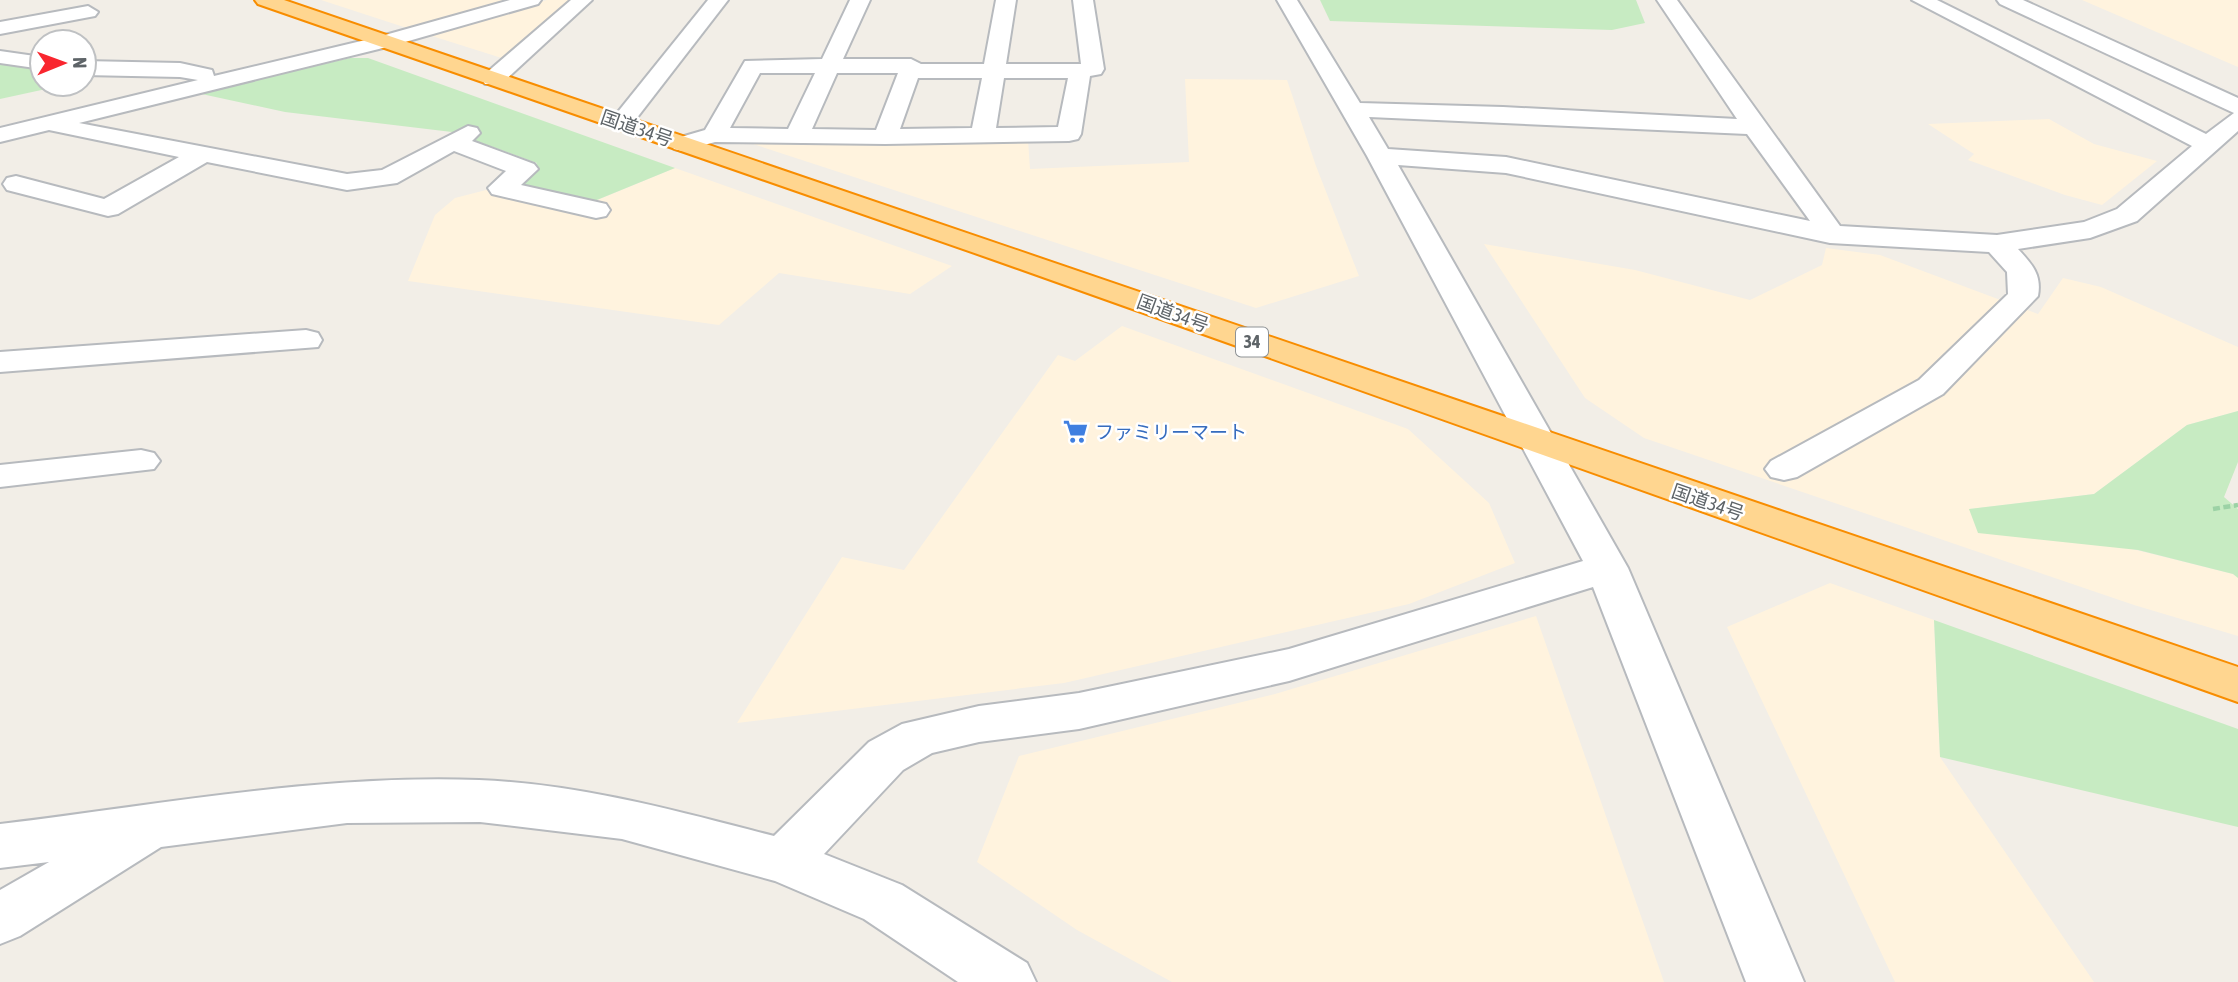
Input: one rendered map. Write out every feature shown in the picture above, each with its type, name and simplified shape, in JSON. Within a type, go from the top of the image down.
[{"type":"highway","name":"国道34号","points":[[265,0],[999,252],[1541,444],[2238,685]]},
{"type":"street","points":[[0,135],[384,42],[531,0]]},
{"type":"street","points":[[493,79],[582,0]]},
{"type":"street","points":[[621,123],[718,0]]},
{"type":"street","points":[[797,136],[860,0]]},
{"type":"street","points":[[983,136],[1006,0]]},
{"type":"street","points":[[910,71],[1093,69],[1083,0]]},
{"type":"street","points":[[1287,0],[1380,156],[1607,568],[1775,982]]},
{"type":"street","points":[[1667,0],[1754,127],[1820,214],[1829,233]]},
{"type":"street","points":[[1922,0],[2208,145]]},
{"type":"street","points":[[2007,0],[2238,107]]},
{"type":"street","points":[[0,28],[88,12]]},
{"type":"street","points":[[0,57],[28,61]]},
{"type":"street","points":[[714,135],[753,66],[911,66],[886,137]]},
{"type":"street","points":[[98,68],[180,70],[226,80]]},
{"type":"street","points":[[683,144],[714,135],[886,137],[1069,134],[1080,71]]},
{"type":"street","points":[[1353,110],[1458,110],[1627,123],[1754,127]]},
{"type":"street","points":[[1380,156],[1506,165],[1829,233],[1997,244],[2090,230],[2127,215],[2238,119]]},
{"type":"street","points":[[46,124],[347,182],[388,177],[460,138],[525,169],[501,188],[596,210]]},
{"type":"street","points":[[16,184],[108,208],[203,155]]},
{"type":"street","points":[[1784,469],[1931,387],[2024,296],[2025,284],[2021,270],[1997,244]]},
{"type":"street","points":[[0,362],[306,340]]},
{"type":"street","points":[[0,476],[141,461]]},
{"type":"street","points":[[784,861],[886,756],[919,737],[979,724],[1079,711],[1289,665],[1607,568]]},
{"type":"street","points":[[0,846],[347,803],[480,801],[622,818],[784,861],[883,902],[1007,982]]},
{"type":"street","points":[[0,919],[151,827]]},
{"type":"path","points":[[2213,509],[2238,505]]},
{"type":"shaded area","points":[[321,0],[517,0],[413,30]]},
{"type":"shaded area","points":[[547,0],[574,0],[508,60],[432,36],[444,29]]},
{"type":"shaded area","points":[[2082,0],[2238,0],[2238,67]]},
{"type":"shaded area","points":[[1185,79],[1287,80],[1316,166],[1359,276],[1256,308],[750,143],[772,140],[1028,140],[1030,169],[1189,162]]},
{"type":"shaded area","points":[[2049,119],[2094,144],[2157,161],[2102,205],[2065,195],[1968,160],[1974,154],[1928,124]]},
{"type":"shaded area","points":[[675,168],[952,266],[910,294],[779,273],[719,325],[408,281],[435,215],[455,198],[486,190],[573,210]]},
{"type":"shaded area","points":[[1484,244],[1635,270],[1750,300],[1822,265],[1826,248],[1880,255],[2038,314],[2063,278],[2101,287],[2238,347],[2238,411],[2187,425],[2094,494],[1970,509],[2233,574],[2238,578],[2238,636],[2134,605],[1644,438],[1585,398]]},
{"type":"shaded area","points":[[1122,326],[1408,429],[1489,503],[1515,563],[1409,604],[1064,683],[737,723],[842,557],[904,570],[1058,355],[1075,361]]},
{"type":"shaded area","points":[[1830,583],[1934,620],[1940,757],[2094,982],[1895,982],[1727,627]]},
{"type":"shaded area","points":[[1536,616],[1664,982],[1172,982],[1077,930],[977,862],[1019,756],[1275,694]]},
{"type":"green space","points":[[1320,0],[1636,0],[1645,23],[1612,30],[1330,21]]},
{"type":"green space","points":[[350,58],[368,58],[675,168],[592,202],[514,184],[537,163],[452,132],[285,112],[197,93]]},
{"type":"green space","points":[[0,60],[28,63],[28,93],[0,99]]},
{"type":"green space","points":[[2238,411],[2238,462],[2224,497],[2238,509],[2238,578],[2233,574],[2138,550],[1978,533],[1969,509],[2094,494],[2187,425]]},
{"type":"green space","points":[[1934,620],[2238,729],[2238,827],[1940,757]]},
{"type":"place","name":"ファミリーマート","points":[[1075,432]]}]
